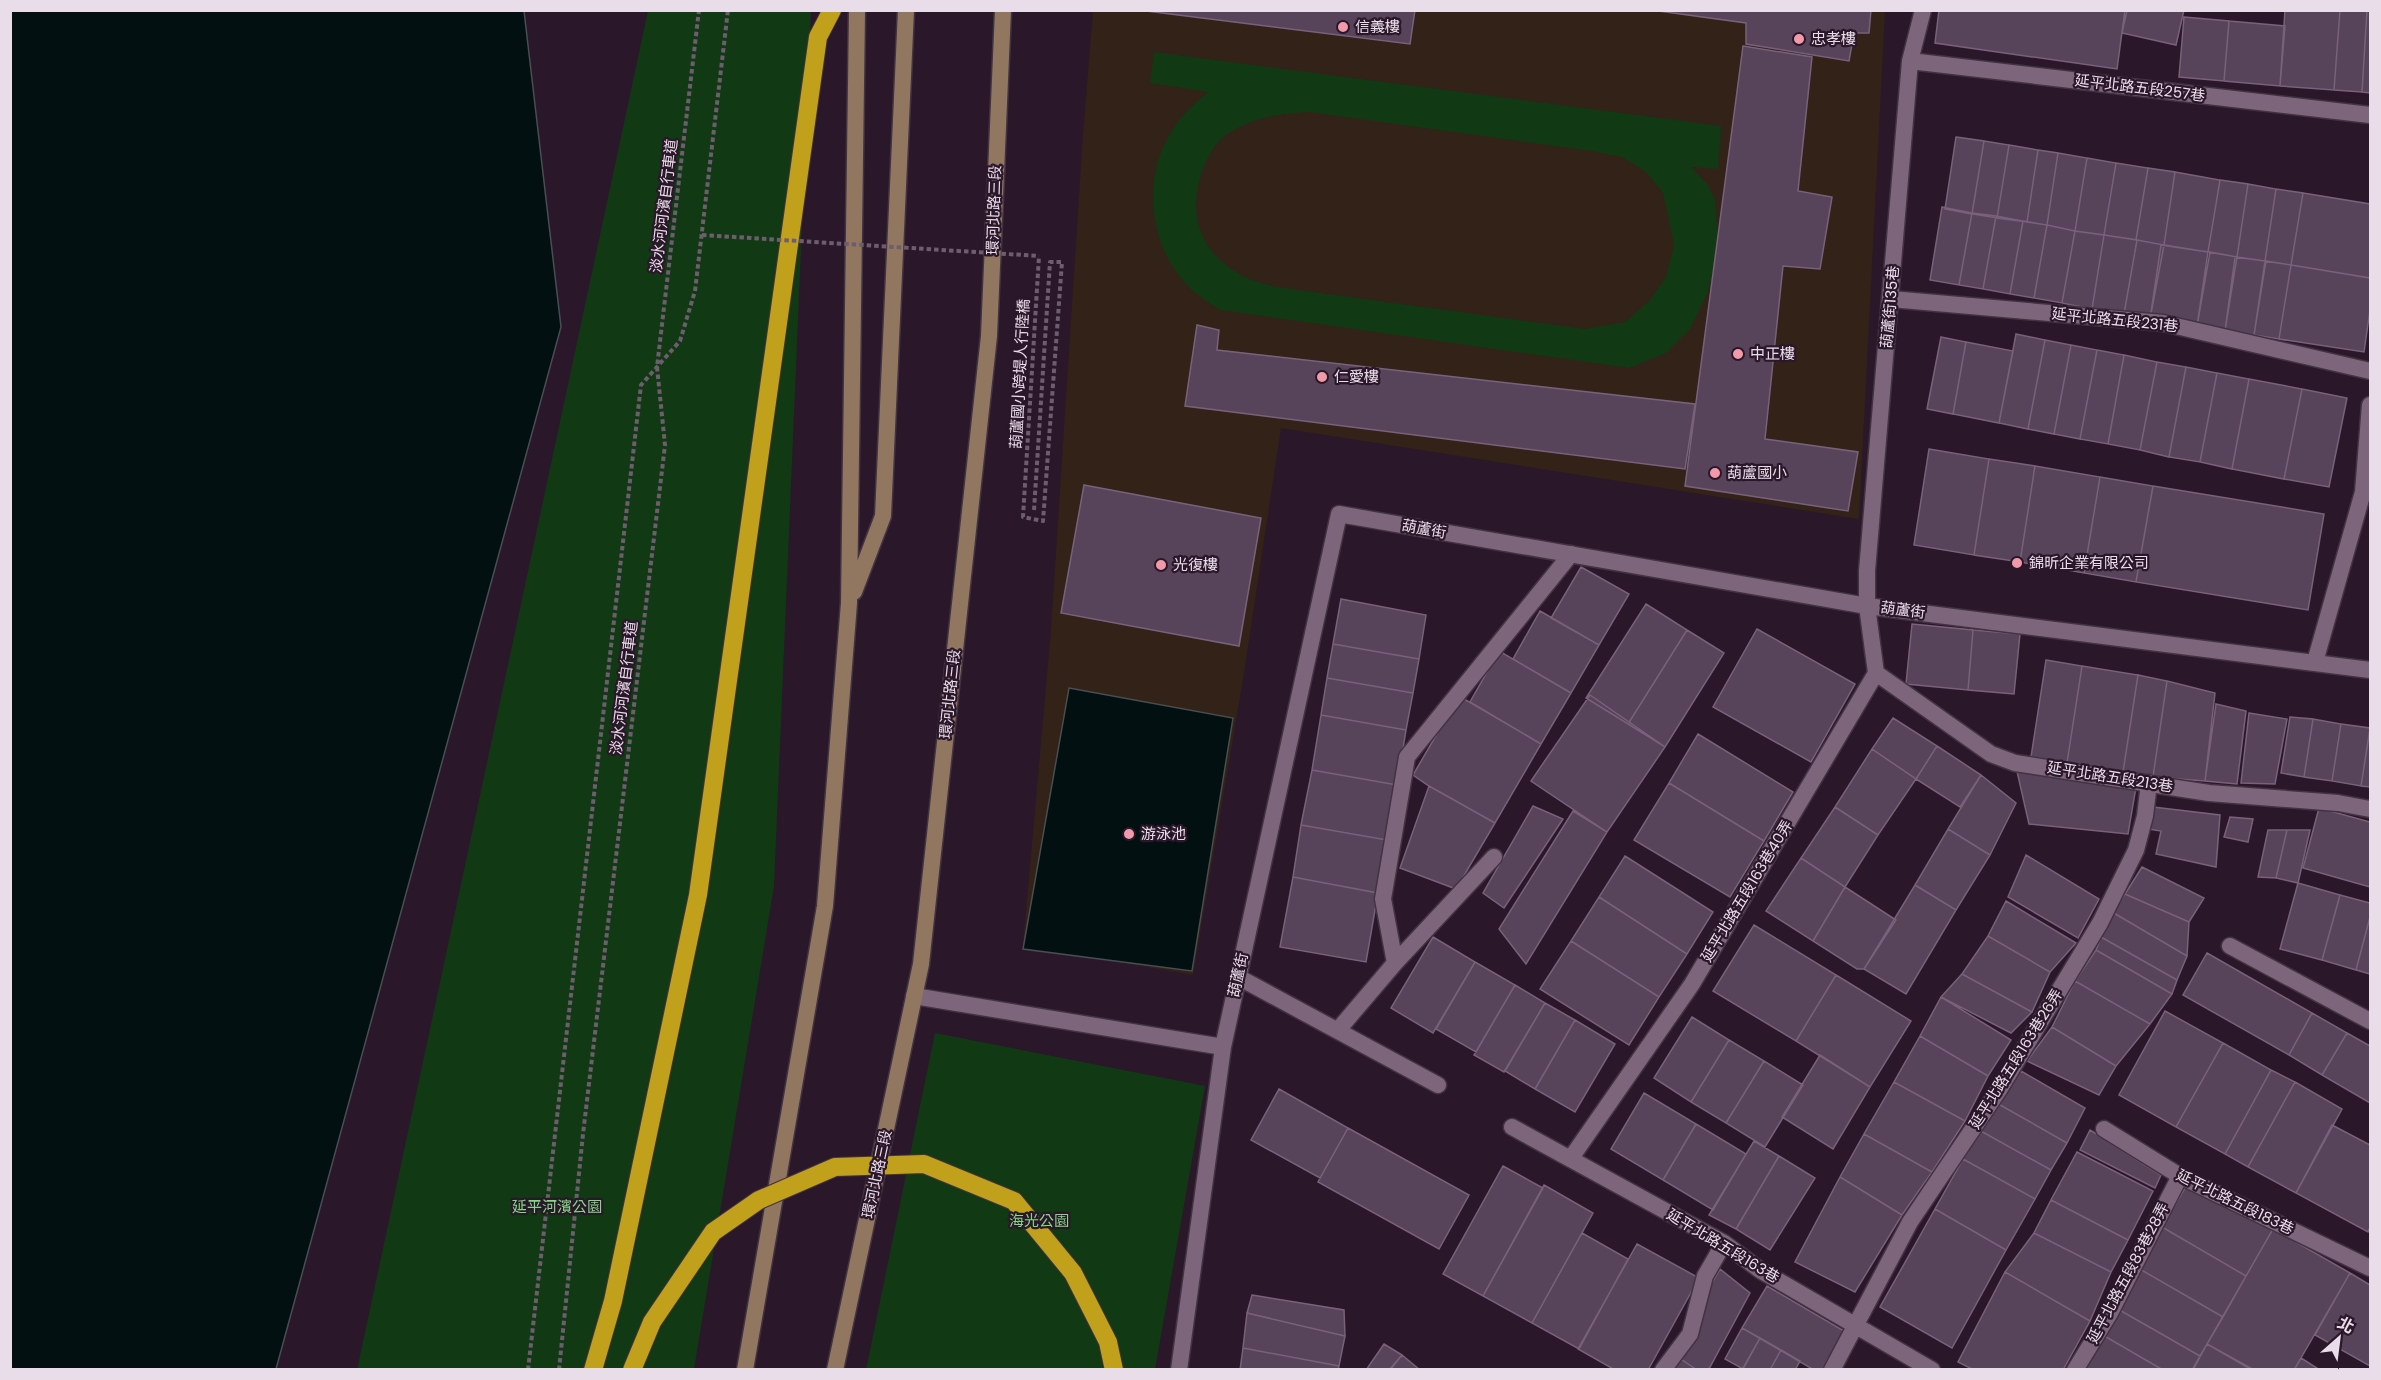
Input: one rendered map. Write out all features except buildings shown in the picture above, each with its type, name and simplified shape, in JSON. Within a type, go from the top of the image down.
[{"type":"highway","points":[[593,1370],[613,1301],[698,895],[818,37],[832,10]]},
{"type":"highway","points":[[632,1370],[652,1322],[713,1232],[759,1200],[835,1167],[924,1164],[1014,1201],[1073,1273],[1108,1342],[1114,1370]]},
{"type":"main road","points":[[745,1370],[825,906],[849,603],[857,10]]},
{"type":"main road","points":[[849,603],[883,516],[906,10]]},
{"type":"main road","name":"環河北路三段","points":[[835,1370],[922,952],[989,336],[1003,10]]},
{"type":"street","name":"葫蘆街135巷","points":[[1867,606],[1867,571],[1910,61],[1923,10]]},
{"type":"street","name":"延平北路五段257巷","points":[[1910,61],[2370,115]]},
{"type":"street","name":"延平北路五段231巷","points":[[1891,299],[2163,323],[2370,371]]},
{"type":"street","points":[[2314,662],[2367,493],[2370,405]]},
{"type":"street","name":"葫蘆街","points":[[1179,1370],[1223,1047],[1339,514],[1867,606],[2370,670]]},
{"type":"street","points":[[1395,963],[1383,899],[1407,758],[1571,554]]},
{"type":"street","points":[[1867,606],[1876,673]]},
{"type":"street","name":"延平北路五段213巷","points":[[1876,673],[1991,754],[2015,763],[2210,793],[2338,803],[2370,809]]},
{"type":"street","name":"延平北路五段163巷40弄","points":[[1570,1158],[1692,984],[1876,673]]},
{"type":"street","name":"延平北路五段163巷26弄","points":[[1832,1370],[1910,1222],[1999,1090],[2100,923],[2136,850],[2145,816],[2149,783]]},
{"type":"street","points":[[1338,1030],[1395,963],[1494,857]]},
{"type":"street","points":[[2230,946],[2370,1022]]},
{"type":"street","points":[[1238,977],[1438,1085]]},
{"type":"street","points":[[914,996],[1223,1047]]},
{"type":"street","name":"延平北路五段163巷","points":[[1512,1127],[1722,1243],[1760,1270],[1932,1370]]},
{"type":"street","name":"延平北路五段183巷","points":[[2104,1129],[2180,1176],[2370,1268]]},
{"type":"street","name":"延平北路五段83巷28弄","points":[[2075,1370],[2110,1312],[2180,1176]]},
{"type":"street","points":[[1663,1370],[1690,1334],[1705,1276],[1722,1243]]},
{"type":"path","name":"淡水河河濱自行車道","points":[[558,1370],[665,445],[657,367],[699,10]]},
{"type":"path","points":[[528,1370],[641,384],[680,341],[695,291],[728,10]]},
{"type":"path","name":"葫蘆國小跨堤人行陸橋","points":[[702,235],[1039,256],[1023,517],[1043,521],[1062,262],[1050,262],[1034,510]]},
{"type":"shaded area","points":[[10,11],[524,11],[561,327],[276,1369],[11,1369]]},
{"type":"shaded area","name":"葫蘆國小","points":[[1093,11],[1885,11],[1859,519],[1281,428],[1244,673],[1193,975],[1023,945],[1051,630]]},
{"type":"shaded area","name":"游泳池","points":[[1069,688],[1233,718],[1192,971],[1023,949]]},
{"type":"green space","name":"延平河濱公園","points":[[648,11],[811,11],[774,886],[694,1369],[357,1370]]},
{"type":"green space","points":[[1154,52],[1721,126],[1718,169],[1691,167],[1707,184],[1715,200],[1719,253],[1707,294],[1690,329],[1666,353],[1629,368],[1220,310],[1193,291],[1178,275],[1167,257],[1154,215],[1155,172],[1161,151],[1183,115],[1208,92],[1150,83]],"holes":[[[1309,112],[1622,157],[1646,172],[1663,193],[1674,245],[1666,277],[1650,300],[1625,322],[1585,329],[1276,287],[1256,282],[1231,269],[1210,248],[1198,224],[1196,210],[1200,178],[1213,149],[1221,139],[1236,129],[1256,120],[1276,115]]]},
{"type":"green space","name":"海光公園","points":[[935,1033],[1205,1086],[1155,1369],[866,1370]]},
{"type":"place","name":"信義樓","points":[[1343,27]]},
{"type":"place","name":"忠孝樓","points":[[1799,39]]},
{"type":"place","name":"中正樓","points":[[1738,354]]},
{"type":"place","name":"仁愛樓","points":[[1322,377]]},
{"type":"place","name":"葫蘆國小","points":[[1715,473]]},
{"type":"place","name":"錦昕企業有限公司","points":[[2017,563]]},
{"type":"place","name":"光復樓","points":[[1161,565]]},
{"type":"place","name":"游泳池","points":[[1129,834]]}]
